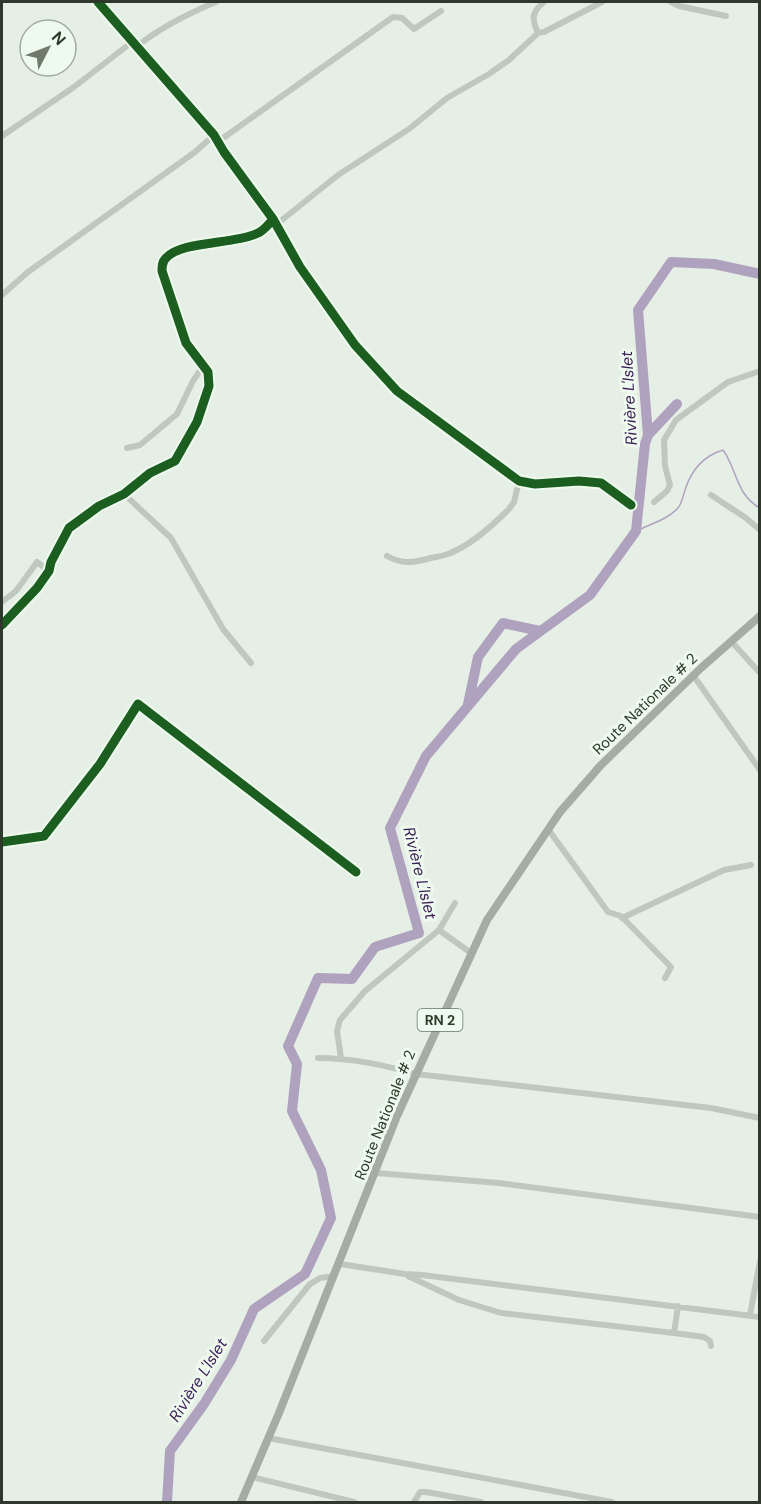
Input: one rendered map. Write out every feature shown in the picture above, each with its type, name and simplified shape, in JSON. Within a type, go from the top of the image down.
[{"type":"main road","name":"Route Nationale # 2","points":[[241,1503],[416,1074],[487,920],[548,829],[601,765],[693,675],[759,616]]},
{"type":"street","points":[[98,2],[219,141],[224,152],[275,221],[300,267],[355,345],[397,391],[519,481],[535,484],[579,481],[601,483],[631,505]]},
{"type":"street","points":[[2,136],[154,32],[182,16],[216,2]]},
{"type":"street","points":[[538,33],[532,20],[535,10],[544,2]]},
{"type":"street","points":[[2,625],[37,588],[49,571],[51,562],[69,528],[99,506],[124,494],[150,474],[175,461],[197,422],[209,386],[208,372],[186,344],[162,271],[162,263],[166,256],[180,249],[258,233],[338,175],[409,129],[447,98],[509,60],[538,33],[602,2]]},
{"type":"street","points":[[671,2],[679,6],[726,16]]},
{"type":"street","points":[[219,141],[393,17],[402,18],[414,29],[441,11]]},
{"type":"street","points":[[2,295],[28,272],[195,152],[214,135]]},
{"type":"street","points":[[127,448],[140,445],[171,420],[181,408],[204,364]]},
{"type":"street","points":[[654,502],[667,491],[670,485],[665,466],[664,441],[676,420],[728,382],[759,371]]},
{"type":"street","points":[[387,556],[398,562],[417,562],[443,556],[462,548],[509,509],[514,502],[519,481]]},
{"type":"street","points":[[124,494],[171,538],[222,629],[251,663]]},
{"type":"street","points":[[711,495],[746,518],[759,530]]},
{"type":"street","points":[[2,602],[16,591],[37,562],[49,571]]},
{"type":"street","points":[[731,641],[759,673]]},
{"type":"street","points":[[693,675],[759,770]]},
{"type":"street","points":[[2,842],[44,836],[100,764],[138,704],[356,872]]},
{"type":"street","points":[[548,829],[608,912],[621,916],[671,968],[665,978]]},
{"type":"street","points":[[622,918],[724,870],[750,865]]},
{"type":"street","points":[[341,1058],[337,1031],[339,1020],[365,991],[439,930],[455,903]]},
{"type":"street","points":[[439,930],[471,953]]},
{"type":"street","points":[[318,1058],[341,1058],[381,1064],[416,1074],[711,1108],[759,1118]]},
{"type":"street","points":[[376,1173],[499,1183],[759,1217]]},
{"type":"street","points":[[750,1315],[759,1261]]},
{"type":"street","points":[[340,1264],[759,1317]]},
{"type":"street","points":[[405,1274],[459,1300],[501,1313],[704,1337],[710,1341],[711,1346]]},
{"type":"street","points":[[264,1341],[310,1284],[320,1278],[334,1276]]},
{"type":"street","points":[[674,1333],[678,1305]]},
{"type":"street","points":[[268,1438],[612,1503]]},
{"type":"street","points":[[252,1477],[354,1503]]},
{"type":"street","points":[[414,1503],[420,1492],[426,1492],[481,1503]]},
{"type":"waterway","name":"Rivière L'Islet","points":[[167,1502],[170,1451],[204,1404],[231,1360],[254,1309],[305,1274],[331,1218],[321,1170],[292,1111],[297,1064],[288,1046],[318,978],[352,979],[375,947],[419,933],[390,828],[426,756],[516,649],[590,595],[636,531],[645,444],[648,435],[638,310],[671,262],[714,264],[760,274]]},
{"type":"waterway","points":[[648,435],[677,404]]},
{"type":"waterway","points":[[636,531],[674,512],[680,504],[694,471],[709,456],[723,450],[741,489],[752,503],[760,508]]},
{"type":"waterway","points":[[468,704],[478,657],[503,623],[540,631]]},
{"type":"cycle path","points":[[98,2],[214,135],[273,219],[300,267],[355,345],[397,391],[519,481],[535,484],[579,481],[601,483],[631,505]]},
{"type":"cycle path","points":[[2,625],[37,588],[49,571],[51,562],[69,528],[99,506],[124,494],[150,473],[175,461],[197,422],[209,386],[208,372],[186,343],[162,271],[162,264],[174,252],[184,248],[237,239],[260,232],[273,219]]},
{"type":"cycle path","points":[[2,842],[44,836],[100,764],[138,704],[356,872]]}]
